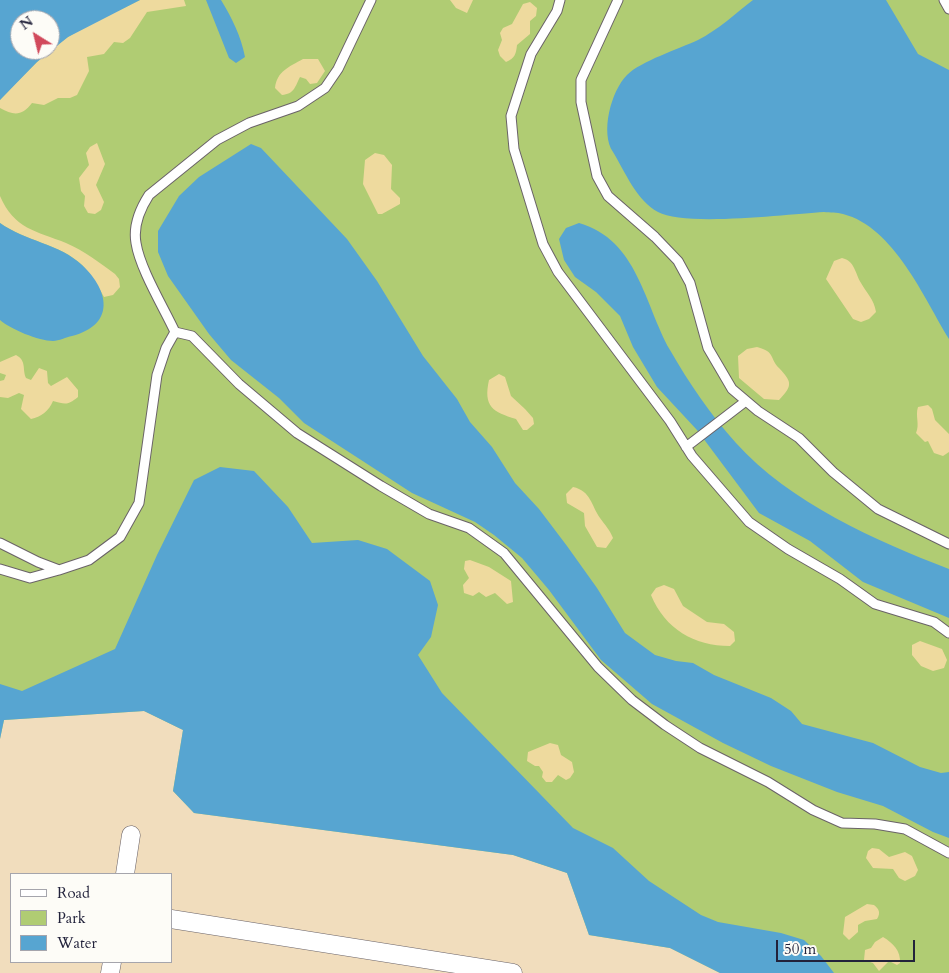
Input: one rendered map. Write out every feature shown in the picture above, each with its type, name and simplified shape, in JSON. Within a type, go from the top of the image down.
[{"type":"street","points":[[125,873],[131,835]]},
{"type":"street","points":[[172,919],[415,965],[513,973]]},
{"type":"lane","points":[[175,332],[143,264],[136,242],[137,221],[141,207],[149,195],[217,140],[249,123],[298,106],[325,88],[338,69],[371,0]]},
{"type":"lane","points":[[560,0],[558,12],[531,54],[520,82],[511,116],[514,149],[543,244],[558,272],[748,522],[874,604],[934,622],[949,633]]},
{"type":"lane","points":[[618,0],[581,80],[581,102],[597,176],[608,196],[655,237],[678,261],[690,283],[708,348],[732,389],[745,402],[799,438],[832,472],[878,509],[949,544]]},
{"type":"lane","points":[[944,0],[949,8]]},
{"type":"lane","points":[[0,569],[30,578],[90,560],[120,537],[139,503],[157,375],[166,348],[175,332]]},
{"type":"lane","points":[[175,332],[192,336],[239,384],[297,432],[381,486],[429,514],[469,528],[504,553],[598,667],[632,700],[665,725],[700,748],[768,782],[813,810],[842,823],[875,824],[905,829],[949,853]]},
{"type":"lane","points":[[689,445],[745,402]]},
{"type":"lane","points":[[0,543],[59,570]]},
{"type":"green space","points":[[0,0],[949,0],[949,973],[720,973],[670,948],[589,935],[567,873],[513,855],[194,813],[173,791],[183,730],[144,711],[4,720],[0,739]]},
{"type":"sand","points":[[140,0],[184,0],[186,6],[147,12],[130,38],[123,43],[114,42],[104,54],[87,57],[89,71],[77,95],[70,98],[58,98],[44,105],[32,103],[25,110],[18,113],[0,108],[0,100],[32,67],[39,60],[60,60],[60,43],[85,27]]},
{"type":"sand","points":[[450,0],[473,0],[467,13],[456,8]]},
{"type":"sand","points":[[530,2],[537,8],[536,16],[530,21],[530,34],[517,45],[514,55],[506,62],[500,56],[498,50],[502,40],[500,33],[503,28],[512,24],[523,4]]},
{"type":"sand","points":[[303,59],[318,59],[325,71],[317,83],[310,84],[306,79],[300,77],[292,92],[282,95],[275,88],[278,77],[284,70]]},
{"type":"sand","points":[[97,143],[105,164],[96,185],[104,202],[101,210],[95,214],[88,213],[84,206],[85,196],[81,191],[79,178],[89,165],[86,153],[90,147]]},
{"type":"sand","points":[[375,153],[384,155],[392,165],[391,189],[400,198],[400,204],[382,214],[378,214],[363,184],[365,160]]},
{"type":"sand","points":[[0,196],[12,216],[19,222],[36,232],[66,243],[85,253],[115,274],[119,279],[120,287],[113,295],[104,297],[88,272],[73,258],[0,223]]},
{"type":"sand","points":[[842,258],[850,262],[875,307],[876,312],[869,319],[861,322],[853,319],[826,279],[834,261]]},
{"type":"sand","points":[[757,347],[770,353],[788,380],[789,387],[779,400],[764,399],[739,378],[738,356],[747,349]]},
{"type":"sand","points":[[16,355],[22,360],[26,378],[31,380],[39,368],[47,371],[48,383],[51,386],[67,377],[78,390],[78,397],[66,404],[53,401],[44,413],[31,419],[21,409],[24,395],[19,393],[8,398],[0,397],[0,381],[4,380],[6,375],[0,373],[0,362]]},
{"type":"sand","points":[[499,374],[505,377],[511,396],[533,418],[534,424],[527,430],[523,430],[516,419],[496,411],[489,402],[487,389],[489,380]]},
{"type":"sand","points":[[928,405],[932,409],[935,420],[949,434],[949,452],[943,456],[934,453],[928,441],[925,442],[916,433],[918,407]]},
{"type":"sand","points":[[573,487],[587,495],[610,532],[613,538],[606,548],[597,547],[585,526],[584,513],[567,503],[566,494]]},
{"type":"sand","points":[[470,560],[489,567],[511,581],[513,602],[507,604],[495,593],[486,597],[479,592],[473,596],[464,593],[463,585],[469,578],[464,569],[465,561]]},
{"type":"sand","points":[[664,585],[674,589],[683,606],[707,622],[724,624],[734,632],[735,641],[730,646],[704,643],[682,633],[673,626],[664,617],[651,595],[656,588]]},
{"type":"sand","points":[[920,641],[942,649],[947,660],[944,668],[933,671],[921,666],[912,655],[912,645]]},
{"type":"sand","points":[[550,743],[558,745],[561,755],[572,762],[574,772],[566,780],[558,775],[552,782],[546,782],[542,777],[543,772],[539,766],[535,766],[527,761],[528,752]]},
{"type":"sand","points":[[872,848],[879,849],[889,857],[905,852],[912,856],[918,870],[915,876],[905,881],[899,878],[893,869],[873,868],[866,858],[868,851]]},
{"type":"sand","points":[[867,904],[874,905],[879,911],[877,919],[865,921],[858,925],[858,932],[849,940],[843,934],[845,917]]},
{"type":"sand","points":[[883,937],[896,948],[900,963],[897,965],[889,961],[879,971],[873,963],[864,960],[865,950],[871,948],[875,942]]},
{"type":"water","points":[[0,0],[140,0],[68,37],[60,43],[60,10],[10,10],[10,60],[39,60],[0,100]]},
{"type":"water","points":[[206,0],[221,0],[239,34],[245,57],[236,63],[229,58]]},
{"type":"water","points":[[753,0],[886,0],[918,54],[949,70],[949,339],[906,266],[878,233],[861,221],[841,213],[824,212],[713,219],[690,219],[671,216],[658,212],[644,201],[627,177],[609,144],[607,134],[609,112],[621,82],[641,65],[705,36]]},
{"type":"water","points":[[251,144],[261,148],[347,239],[377,281],[423,356],[457,399],[470,422],[492,447],[515,483],[539,509],[567,546],[597,588],[625,633],[655,655],[676,661],[693,663],[714,675],[771,698],[791,711],[802,724],[873,743],[920,767],[941,773],[949,772],[949,838],[933,832],[883,806],[837,792],[771,766],[723,743],[652,704],[601,660],[549,590],[522,558],[494,535],[475,522],[412,493],[304,423],[279,398],[231,360],[209,334],[168,276],[158,252],[158,231],[179,196],[199,177]]},
{"type":"water","points":[[0,223],[20,234],[63,252],[82,265],[91,275],[102,296],[104,306],[96,324],[86,331],[53,341],[25,334],[0,320]]},
{"type":"water","points":[[579,223],[599,231],[627,259],[637,276],[661,332],[677,362],[709,410],[736,443],[781,484],[835,518],[892,546],[949,569],[949,618],[863,582],[810,541],[759,513],[697,430],[657,387],[633,347],[620,316],[596,292],[575,277],[564,260],[559,239],[566,228]]},
{"type":"water","points":[[220,467],[254,471],[288,507],[312,543],[358,540],[387,549],[430,581],[438,605],[431,637],[418,655],[442,693],[573,828],[613,848],[649,881],[701,915],[718,922],[781,933],[804,940],[821,956],[834,973],[720,973],[670,948],[589,935],[567,873],[513,855],[194,813],[173,791],[183,730],[144,711],[4,720],[0,739],[0,684],[22,691],[115,649],[157,555],[194,480]]}]
